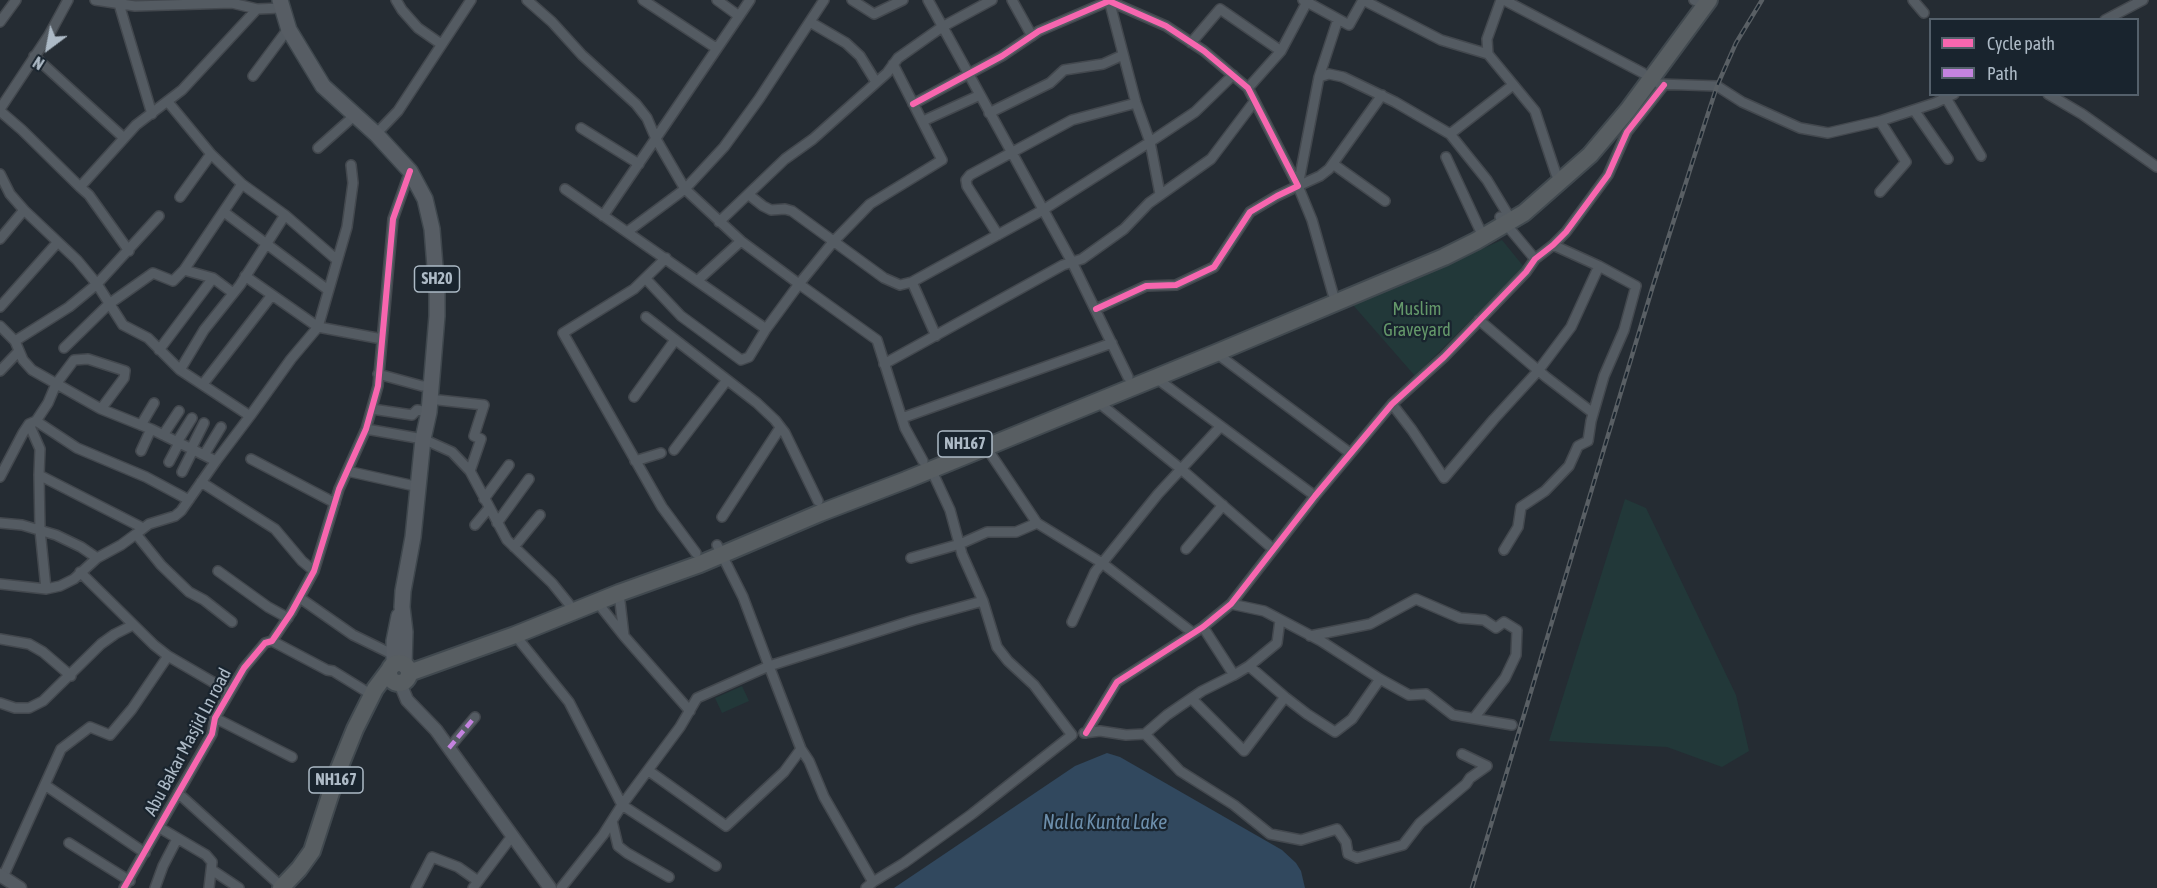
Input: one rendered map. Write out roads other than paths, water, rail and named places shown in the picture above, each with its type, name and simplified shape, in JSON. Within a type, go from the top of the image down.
[{"type":"highway","name":"NH167","points":[[285,888],[312,851],[338,771],[372,695],[399,670],[696,553],[719,550],[820,513],[1128,377],[1363,283],[1534,205],[1590,155],[1628,110],[1652,80],[1699,0]]},
{"type":"highway","name":"NH167","points":[[285,888],[310,871],[320,855],[327,840],[352,753],[372,713],[399,670],[515,635],[719,550],[818,501],[986,447],[1444,257],[1504,218],[1556,174],[1652,80]]},
{"type":"main road","name":"SH20","points":[[281,4],[290,30],[323,86],[376,134],[410,171],[425,199],[432,229],[437,316],[419,487],[402,607],[405,632],[399,670]]},
{"type":"street","points":[[0,22],[16,0]]},
{"type":"street","points":[[68,0],[60,17],[0,110],[80,187],[129,251]]},
{"type":"street","points":[[95,0],[119,4],[233,2],[257,9],[281,4]]},
{"type":"street","points":[[396,0],[418,28],[441,44]]},
{"type":"street","points":[[376,134],[398,111],[471,0]]},
{"type":"street","points":[[527,0],[552,22],[582,55],[636,104],[647,118],[656,139],[685,189],[741,241],[877,340],[912,443],[927,465],[950,510],[962,555],[983,602],[996,647],[1034,685],[1072,735]]},
{"type":"street","points":[[643,0],[716,48]]},
{"type":"street","points":[[717,0],[739,16]]},
{"type":"street","points":[[603,216],[750,0]]},
{"type":"street","points":[[627,232],[685,189],[724,147],[759,99],[824,0]]},
{"type":"street","points":[[852,0],[874,14],[903,0]]},
{"type":"street","points":[[928,0],[1072,262],[1128,377]]},
{"type":"street","points":[[719,222],[785,159],[813,139],[876,82],[898,58],[942,27],[992,0]]},
{"type":"street","points":[[1012,0],[1032,36]]},
{"type":"street","points":[[1109,0],[1136,103],[1150,142],[1160,194]]},
{"type":"street","points":[[913,104],[1032,36],[1109,0],[1166,26],[1248,88],[1298,186],[1311,220],[1333,294]]},
{"type":"street","points":[[1248,88],[1281,51],[1305,1],[1349,25],[1363,0],[1440,40],[1488,54],[1535,111],[1556,174]]},
{"type":"street","points":[[1488,54],[1487,39],[1503,0],[1652,80],[1717,86],[1742,102],[1800,128],[1828,134],[1880,121],[1950,96],[1982,156]]},
{"type":"street","points":[[1913,0],[1924,13]]},
{"type":"street","points":[[2109,18],[2143,0]]},
{"type":"street","points":[[119,4],[152,114]]},
{"type":"street","points":[[80,187],[124,138],[168,102],[211,60],[257,9]]},
{"type":"street","points":[[1191,43],[1220,9],[1281,51]]},
{"type":"street","points":[[1298,186],[1319,77],[1338,19]]},
{"type":"street","points":[[810,22],[846,43],[860,56],[876,82]]},
{"type":"street","points":[[254,76],[285,33],[290,30]]},
{"type":"street","points":[[989,113],[1050,82],[1064,70],[1103,64],[1123,54]]},
{"type":"street","points":[[34,56],[124,138]]},
{"type":"street","points":[[646,279],[681,316],[741,360],[749,357],[799,284],[833,242],[870,204],[942,160],[893,64]]},
{"type":"street","points":[[1319,77],[1329,74],[1343,76],[1382,95],[1450,134],[1487,180],[1504,218],[1535,260]]},
{"type":"street","points":[[749,195],[763,207],[771,210],[792,211],[884,278],[900,285],[912,282],[1043,210],[1195,112],[1233,75]]},
{"type":"street","points":[[1086,733],[1117,682],[1203,627],[1231,604],[1315,496],[1392,404],[1444,357],[1535,260],[1566,232],[1608,175],[1652,80]]},
{"type":"street","points":[[1450,134],[1513,85]]},
{"type":"street","points":[[923,121],[980,95]]},
{"type":"street","points":[[1095,309],[1146,286],[1176,285],[1214,267],[1251,212],[1277,196],[1320,176],[1333,165],[1382,95]]},
{"type":"street","points":[[2051,96],[2082,114],[2157,167]]},
{"type":"street","points":[[168,102],[211,154],[242,184],[285,215],[337,260]]},
{"type":"street","points":[[884,364],[1063,266],[1082,259],[1124,229],[1160,194],[1211,159],[1254,102]]},
{"type":"street","points":[[998,235],[967,186],[966,180],[970,175],[1072,120],[1136,103]]},
{"type":"street","points":[[1914,110],[1948,159]]},
{"type":"street","points":[[318,147],[354,116]]},
{"type":"street","points":[[1880,121],[1906,162],[1880,192]]},
{"type":"street","points":[[581,128],[639,164]]},
{"type":"street","points":[[180,197],[211,154]]},
{"type":"street","points":[[1446,157],[1480,230]]},
{"type":"street","points":[[0,584],[46,589],[60,586],[74,579],[97,558],[121,545],[155,521],[175,516],[189,500],[291,359],[318,327],[347,227],[353,183],[351,165]]},
{"type":"street","points":[[1333,165],[1385,201]]},
{"type":"street","name":"Abu Bakar Masjid Ln road","points":[[127,884],[212,734],[215,718],[230,692],[254,654],[265,643],[272,640],[288,618],[314,570],[346,471],[366,429],[378,386],[393,219],[410,171]]},
{"type":"street","points":[[0,174],[10,194],[24,210],[77,260],[97,284],[123,326],[148,338],[180,370],[250,416]]},
{"type":"street","points":[[64,348],[109,304],[153,273],[173,281],[184,270],[242,184]]},
{"type":"street","points":[[565,189],[766,329]]},
{"type":"street","points":[[0,239],[24,210]]},
{"type":"street","points":[[224,212],[328,290]]},
{"type":"street","points":[[180,370],[204,330],[267,245],[285,215]]},
{"type":"street","points":[[15,340],[69,307],[97,284],[159,216]]},
{"type":"street","points":[[697,281],[741,241]]},
{"type":"street","points":[[0,307],[57,243]]},
{"type":"street","points":[[1504,550],[1518,527],[1521,507],[1545,491],[1569,466],[1578,446],[1588,441],[1593,413],[1604,376],[1624,330],[1636,286],[1553,245]]},
{"type":"street","points":[[666,258],[634,290],[563,333],[662,507],[696,553]]},
{"type":"street","points":[[1392,404],[1444,478],[1538,371],[1571,327],[1599,266]]},
{"type":"street","points":[[184,270],[213,278],[233,293]]},
{"type":"street","points":[[245,276],[318,327],[382,339]]},
{"type":"street","points":[[159,350],[213,278]]},
{"type":"street","points":[[912,282],[936,336]]},
{"type":"street","points":[[203,384],[272,295]]},
{"type":"street","points":[[646,317],[757,403],[780,428],[802,466],[818,501]]},
{"type":"street","points":[[1479,320],[1538,371],[1593,413]]},
{"type":"street","points":[[0,326],[15,340],[23,360],[32,370],[101,409],[151,429],[216,460]]},
{"type":"street","points":[[634,397],[675,340]]},
{"type":"street","points":[[902,418],[1112,343]]},
{"type":"street","points":[[0,371],[19,351]]},
{"type":"street","points":[[1216,353],[1350,453]]},
{"type":"street","points":[[0,477],[32,423],[45,409],[56,384],[74,360],[88,359],[125,370],[124,378],[101,409]]},
{"type":"street","points":[[378,374],[422,386],[429,399]]},
{"type":"street","points":[[1156,378],[1315,496]]},
{"type":"street","points":[[674,450],[727,380]]},
{"type":"street","points":[[372,409],[412,415],[429,399],[484,405],[474,436],[482,439],[470,471]]},
{"type":"street","points":[[1098,402],[1181,469],[1273,549]]},
{"type":"street","points":[[141,425],[154,403]]},
{"type":"street","points":[[163,435],[178,411]]},
{"type":"street","points":[[169,462],[192,418]]},
{"type":"street","points":[[32,423],[40,449],[40,530],[46,589]]},
{"type":"street","points":[[32,423],[77,448],[119,464],[189,500]]},
{"type":"street","points":[[182,472],[204,423]]},
{"type":"street","points":[[204,455],[221,427]]},
{"type":"street","points":[[1072,622],[1095,572],[1181,469],[1220,427]]},
{"type":"street","points":[[722,518],[780,428]]},
{"type":"street","points":[[141,451],[151,429]]},
{"type":"street","points":[[366,429],[423,439],[452,452],[470,471],[507,540],[552,583],[569,604]]},
{"type":"street","points":[[986,447],[1037,523],[1102,563],[1193,633]]},
{"type":"street","points":[[635,461],[661,453]]},
{"type":"street","points":[[251,459],[335,503]]},
{"type":"street","points":[[475,525],[509,465]]},
{"type":"street","points":[[346,471],[419,487]]},
{"type":"street","points":[[39,475],[140,531],[161,565],[189,592],[204,600],[232,622]]},
{"type":"street","points":[[497,523],[529,478]]},
{"type":"street","points":[[201,482],[275,529],[302,561],[314,570]]},
{"type":"street","points":[[1186,549],[1223,505]]},
{"type":"street","points":[[514,547],[540,515]]},
{"type":"street","points":[[0,523],[22,525],[40,530],[81,547],[97,558]]},
{"type":"street","points":[[910,558],[960,544],[987,532],[1016,532],[1037,523]]},
{"type":"street","points":[[719,550],[743,597],[801,749],[870,885],[972,814],[1072,735],[1100,731],[1126,735],[1145,734],[1167,715],[1202,691],[1250,666],[1277,643],[1280,620]]},
{"type":"street","points":[[218,571],[268,607],[288,618]]},
{"type":"street","points":[[80,573],[168,656],[230,692]]},
{"type":"street","points":[[619,593],[624,636]]},
{"type":"street","points":[[300,598],[399,670],[407,700],[436,730],[550,888]]},
{"type":"street","points":[[1310,636],[1370,624],[1416,599],[1460,618],[1484,620],[1496,628],[1504,622],[1517,630],[1515,655],[1505,678],[1474,718]]},
{"type":"street","points":[[597,602],[690,711]]},
{"type":"street","points":[[561,888],[649,771],[697,698],[769,666],[914,620],[983,602]]},
{"type":"street","points":[[1231,604],[1264,611],[1321,641],[1380,680],[1408,695],[1426,694],[1453,715],[1512,725]]},
{"type":"street","points":[[0,703],[15,708],[29,708],[44,701],[102,644],[133,625]]},
{"type":"street","points":[[1203,627],[1234,675]]},
{"type":"street","points":[[515,635],[569,702],[622,805],[716,866]]},
{"type":"street","points":[[0,639],[29,644],[43,652],[71,676]]},
{"type":"street","points":[[272,640],[327,670],[333,670],[372,695]]},
{"type":"street","points":[[20,888],[2,876],[61,749],[90,727],[110,735],[132,709],[168,656]]},
{"type":"street","points":[[1250,666],[1285,697],[1335,732],[1352,719],[1380,680]]},
{"type":"street","points":[[1192,699],[1244,751],[1285,697]]},
{"type":"street","points":[[449,748],[475,717]]},
{"type":"street","points":[[215,718],[292,757]]},
{"type":"street","points":[[1145,734],[1180,771],[1234,805],[1270,834],[1301,840],[1337,829],[1346,842],[1347,854],[1357,858],[1403,845],[1420,823],[1486,766],[1462,754]]},
{"type":"street","points":[[649,771],[726,826],[784,772],[801,749]]},
{"type":"street","points":[[45,785],[145,853]]},
{"type":"street","points":[[178,794],[285,888]]},
{"type":"street","points":[[612,821],[618,846],[669,878]]},
{"type":"street","points":[[160,828],[206,855],[213,862],[209,888]]},
{"type":"street","points":[[416,888],[432,857],[458,867],[475,885],[512,836]]},
{"type":"street","points":[[155,888],[177,839]]},
{"type":"street","points":[[69,843],[127,884]]},
{"type":"street","points":[[212,870],[239,888]]},
{"type":"water","name":"Nalla Kunta Lake","points":[[1107,753],[1120,757],[1282,850],[1301,871],[1305,888],[894,888],[1075,766]]},
{"type":"railway","points":[[1472,888],[1652,289],[1717,86],[1736,43],[1762,0]]},
{"type":"park label","name":"Muslim Graveyard","points":[[1417,319]]}]
